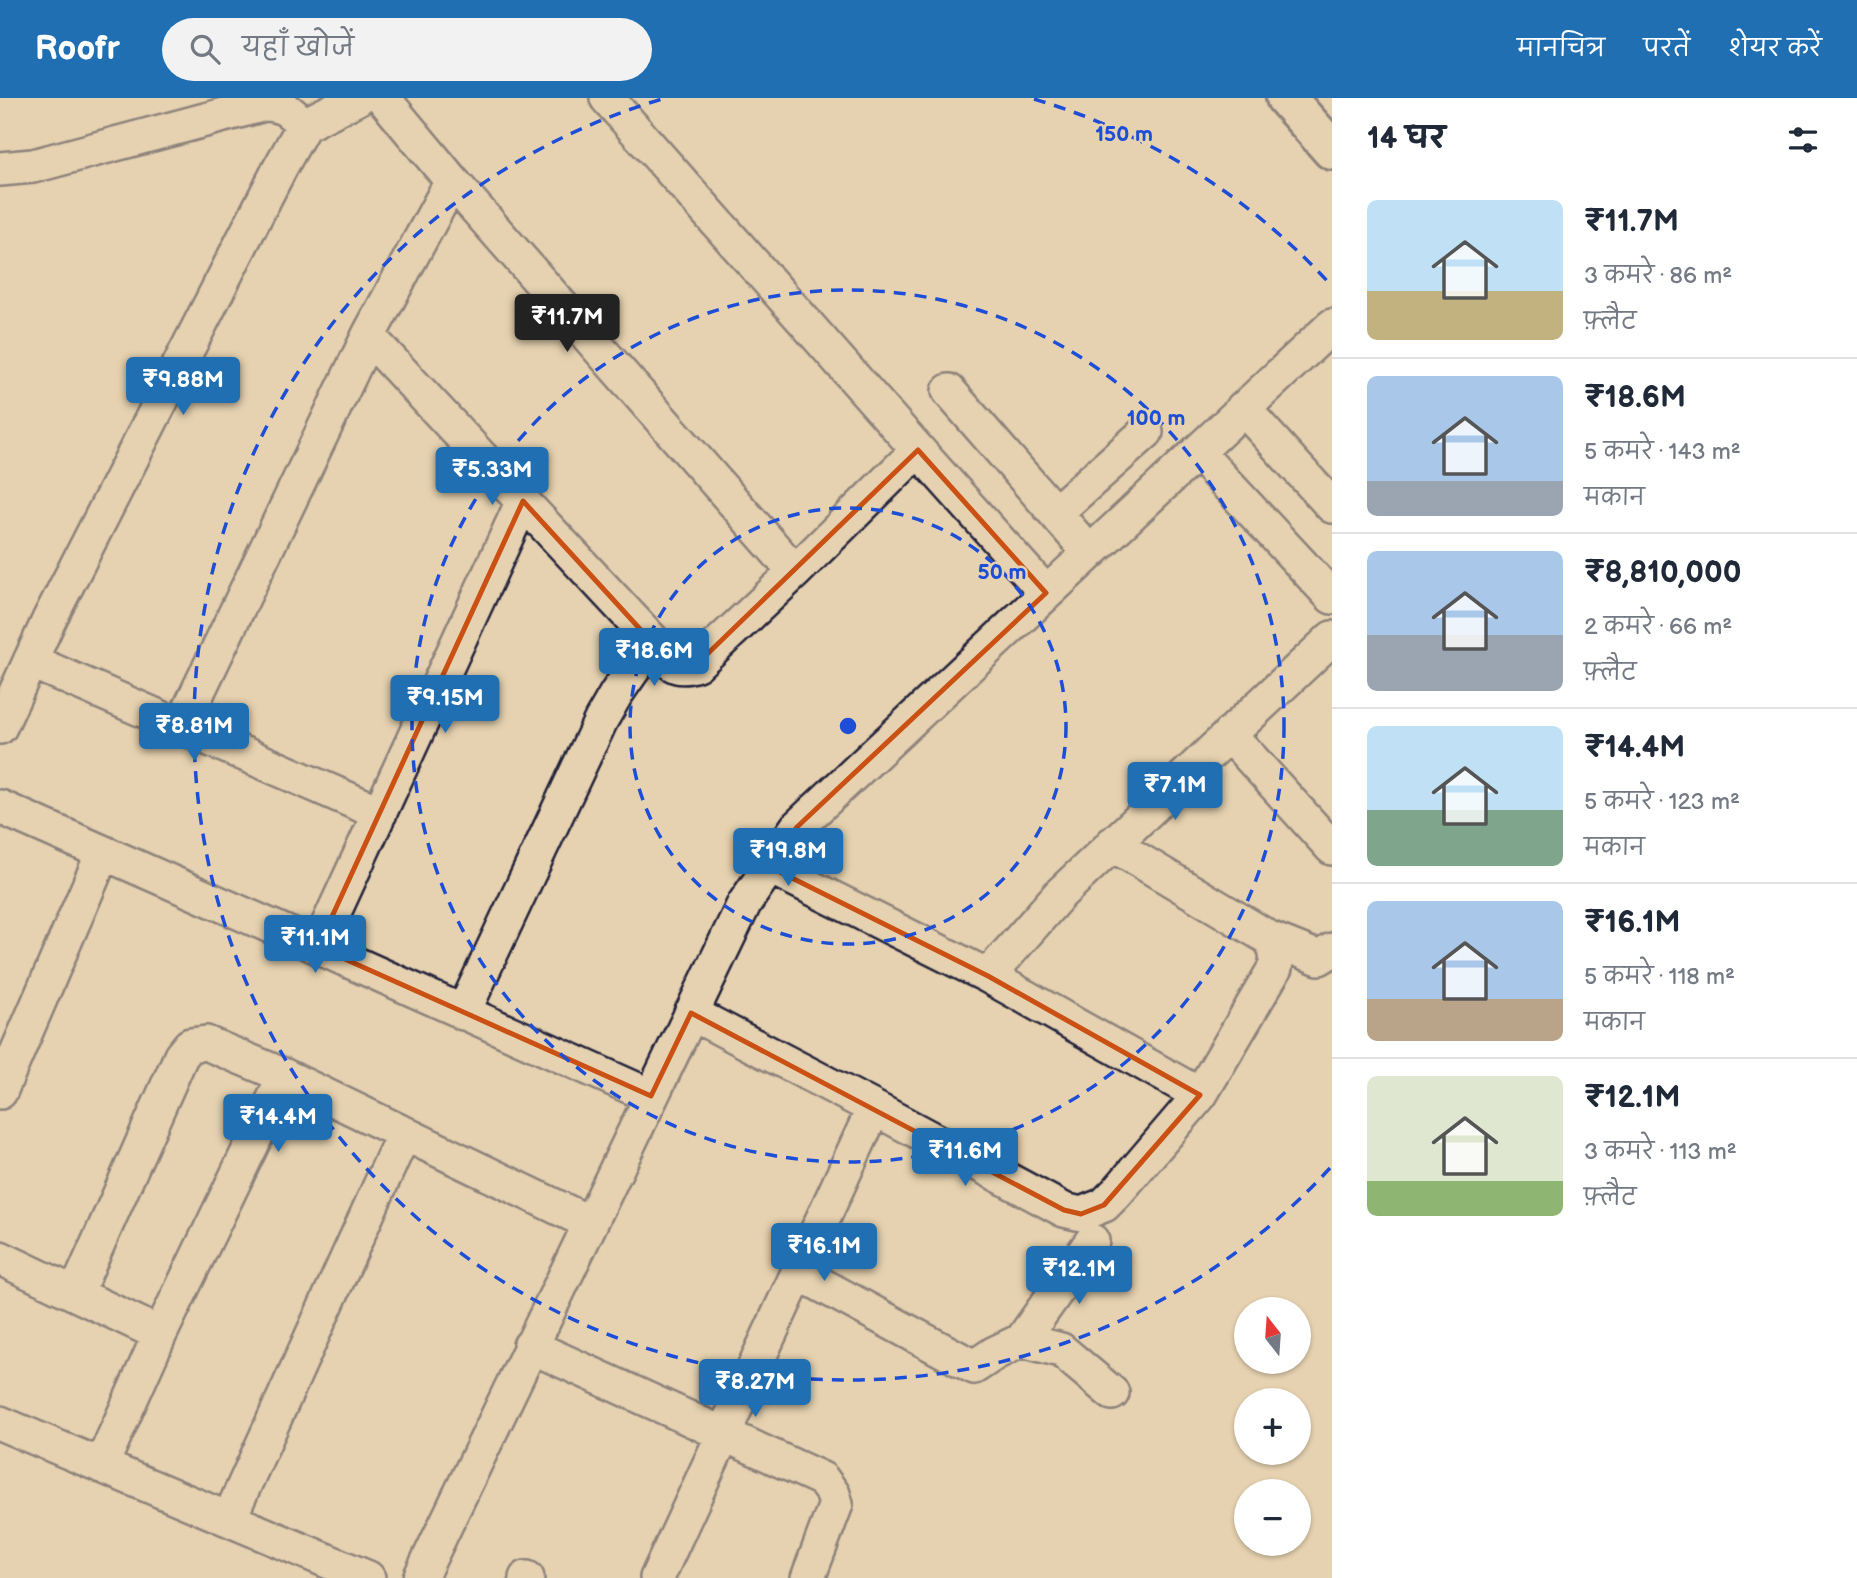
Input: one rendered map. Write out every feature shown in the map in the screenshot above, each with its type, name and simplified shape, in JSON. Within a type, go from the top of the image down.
[{"type":"main road","points":[[1286,98],[1332,150]]},
{"type":"street","points":[[0,727],[55,607],[304,125],[358,98]]},
{"type":"street","points":[[383,98],[452,181],[795,572]]},
{"type":"street","points":[[607,98],[1046,593]]},
{"type":"street","points":[[0,169],[33,166],[265,104],[286,108],[304,125]]},
{"type":"street","points":[[181,727],[369,337],[452,181]]},
{"type":"street","points":[[420,1578],[744,904],[797,827],[1332,326]]},
{"type":"street","points":[[369,337],[672,664],[684,668],[697,664],[918,450]]},
{"type":"street","points":[[949,391],[1089,552]]},
{"type":"street","points":[[1243,408],[1332,506]]},
{"type":"street","points":[[1055,513],[1146,432]]},
{"type":"street","points":[[1197,452],[1332,597]]},
{"type":"street","points":[[318,947],[523,501]]},
{"type":"street","points":[[988,976],[1060,894],[1332,638]]},
{"type":"street","points":[[463,1013],[601,720],[653,642]]},
{"type":"street","points":[[30,661],[380,813]]},
{"type":"street","points":[[1229,734],[1332,848]]},
{"type":"street","points":[[0,807],[651,1096]]},
{"type":"street","points":[[1112,844],[1269,937],[1319,958],[1332,950]]},
{"type":"street","points":[[0,1092],[103,853]]},
{"type":"street","points":[[770,867],[988,976],[1200,1095]]},
{"type":"street","points":[[691,1013],[1064,1210],[1081,1214],[1104,1205],[1118,1192],[1200,1095],[1275,968],[1277,956],[1269,937]]},
{"type":"street","points":[[76,1293],[181,1056],[190,1045],[206,1043],[285,1076],[590,1223]]},
{"type":"street","points":[[101,1466],[160,1334],[285,1076]]},
{"type":"street","points":[[657,1578],[874,1108]]},
{"type":"street","points":[[229,1519],[404,1133]]},
{"type":"street","points":[[799,1273],[974,1367],[1022,1340],[1092,1241]]},
{"type":"street","points":[[0,1258],[160,1334]]},
{"type":"street","points":[[1022,1340],[1061,1350],[1112,1392]]},
{"type":"street","points":[[530,1346],[822,1479],[833,1494],[836,1504],[808,1578]]},
{"type":"street","points":[[0,1423],[368,1578]]},
{"type":"highlighted area","points":[[918,450],[1046,593],[797,827],[770,867],[988,976],[1200,1095],[1104,1205],[1081,1214],[1064,1210],[691,1013],[651,1096],[318,947],[523,501],[672,664],[684,668],[697,664]]}]
